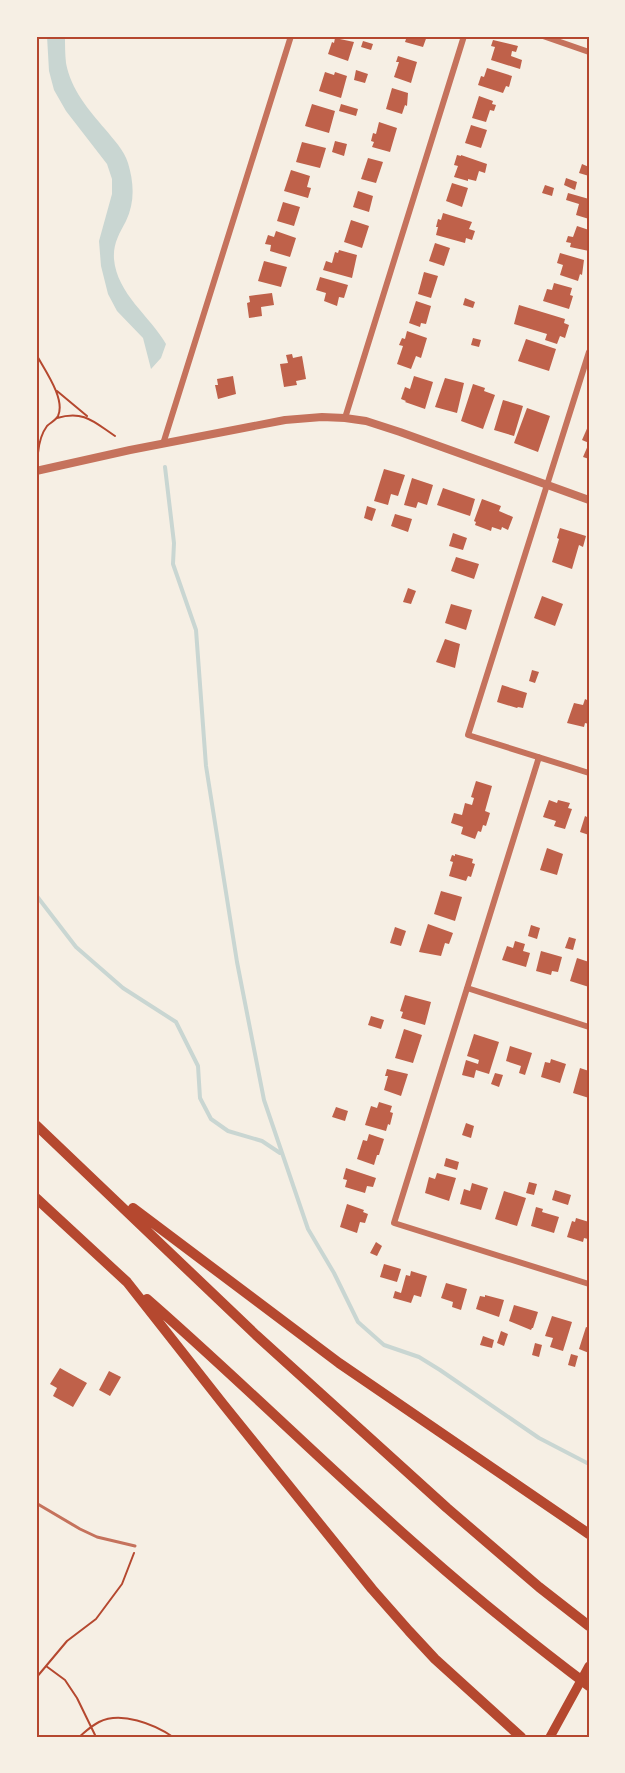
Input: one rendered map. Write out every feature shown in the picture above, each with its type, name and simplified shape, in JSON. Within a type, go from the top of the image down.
[{"type":"highway","points":[[36,1125],[273,1351],[447,1508],[539,1587],[589,1626]]},
{"type":"highway","points":[[90,1175],[339,1363],[589,1534]]},
{"type":"highway","points":[[36,1198],[422,1550],[589,1686]]},
{"type":"highway","points":[[127,1282],[372,1589],[435,1659],[521,1737]]},
{"type":"main road","points":[[550,1737],[589,1666]]},
{"type":"street","points":[[163,444],[291,36]]},
{"type":"street","points":[[345,418],[464,36]]},
{"type":"street","points":[[543,36],[589,52]]},
{"type":"street","points":[[589,352],[468,735],[589,773]]},
{"type":"street","points":[[36,471],[285,420],[345,418],[366,421],[400,432],[589,500]]},
{"type":"street","points":[[539,757],[394,1223],[589,1284]]},
{"type":"street","points":[[467,988],[589,1027]]},
{"type":"lane","points":[[36,1503],[97,1537],[135,1546]]},
{"type":"path","points":[[36,354],[56,390],[60,406],[57,418]]},
{"type":"path","points":[[56,390],[91,420],[115,436]]},
{"type":"path","points":[[37,454],[40,440],[48,425],[57,418],[70,414],[91,420]]},
{"type":"path","points":[[36,1678],[74,1635],[93,1623],[115,1595],[134,1555],[135,1546]]},
{"type":"path","points":[[46,1666],[65,1680],[77,1698],[96,1737]]},
{"type":"path","points":[[79,1737],[100,1722],[121,1718],[153,1726],[173,1737]]},
{"type":"shaded area","points":[[47,36],[65,36],[68,73],[76,91],[121,149],[128,163],[132,200],[129,214],[116,244],[114,259],[121,283],[166,344],[161,358],[151,369],[143,338],[117,311],[108,294],[101,266],[99,241],[112,194],[112,179],[107,164],[66,111],[54,90],[49,71]]},
{"type":"building","points":[[407,36],[427,36],[423,47],[405,42]]},
{"type":"building","points":[[335,38],[354,42],[348,61],[328,54]]},
{"type":"building","points":[[493,40],[518,46],[516,52],[512,51],[511,56],[522,60],[520,69],[491,60],[495,47],[491,46]]},
{"type":"building","points":[[363,41],[373,44],[371,50],[361,47]]},
{"type":"building","points":[[398,56],[417,62],[411,83],[394,77],[399,62],[396,62]]},
{"type":"building","points":[[487,68],[512,76],[509,87],[506,86],[503,93],[478,85]]},
{"type":"building","points":[[356,70],[368,74],[365,83],[354,80]]},
{"type":"building","points":[[325,72],[347,76],[341,98],[319,91]]},
{"type":"building","points":[[392,88],[408,93],[407,106],[405,105],[402,114],[386,109]]},
{"type":"building","points":[[479,96],[493,101],[492,104],[496,105],[494,111],[490,110],[486,122],[472,118]]},
{"type":"building","points":[[312,104],[335,111],[329,133],[305,126]]},
{"type":"building","points":[[341,104],[358,109],[356,116],[339,111]]},
{"type":"building","points":[[379,122],[397,128],[390,152],[372,147],[373,133],[376,134]]},
{"type":"building","points":[[471,125],[487,130],[481,148],[465,143]]},
{"type":"building","points":[[335,141],[347,144],[344,156],[332,152]]},
{"type":"building","points":[[302,142],[326,148],[320,168],[296,162]]},
{"type":"building","points":[[457,155],[487,164],[485,173],[479,171],[476,181],[454,177],[458,166],[454,165]]},
{"type":"building","points":[[368,158],[383,162],[376,183],[361,179]]},
{"type":"building","points":[[582,164],[589,167],[589,176],[579,173]]},
{"type":"building","points":[[291,170],[310,176],[307,187],[311,188],[308,198],[284,191]]},
{"type":"building","points":[[566,178],[577,182],[575,190],[564,185]]},
{"type":"building","points":[[452,183],[468,188],[462,207],[446,201]]},
{"type":"building","points":[[545,185],[554,188],[552,196],[542,193]]},
{"type":"building","points":[[358,191],[373,196],[369,212],[353,207]]},
{"type":"building","points":[[568,193],[589,199],[589,219],[576,215],[579,204],[566,200]]},
{"type":"building","points":[[283,202],[300,207],[294,226],[277,221]]},
{"type":"building","points":[[443,213],[472,222],[469,229],[475,231],[472,240],[466,238],[465,243],[436,235],[438,219],[441,220]]},
{"type":"building","points":[[351,220],[369,226],[362,248],[344,242]]},
{"type":"building","points":[[577,226],[589,230],[589,251],[570,247],[571,243],[566,242],[568,236],[573,237]]},
{"type":"building","points":[[276,231],[296,238],[290,257],[270,251],[271,245],[265,244],[268,235],[274,237]]},
{"type":"building","points":[[435,243],[450,248],[444,266],[429,261]]},
{"type":"building","points":[[339,250],[357,255],[352,278],[323,270],[326,261],[332,263],[335,252],[338,253]]},
{"type":"building","points":[[560,253],[584,260],[582,275],[580,274],[578,281],[560,275],[563,265],[557,263]]},
{"type":"building","points":[[264,261],[287,267],[281,287],[258,281]]},
{"type":"building","points":[[424,272],[438,276],[431,298],[418,294]]},
{"type":"building","points":[[320,277],[348,285],[344,298],[339,297],[337,306],[324,301],[326,293],[316,290]]},
{"type":"building","points":[[554,283],[572,288],[570,295],[573,296],[569,309],[543,301],[547,289],[552,290]]},
{"type":"building","points":[[272,293],[274,305],[261,307],[262,316],[249,318],[247,303],[250,302],[249,296]]},
{"type":"building","points":[[465,298],[475,302],[473,308],[463,305]]},
{"type":"building","points":[[416,301],[431,306],[426,324],[421,323],[420,327],[409,323]]},
{"type":"building","points":[[519,305],[565,319],[564,323],[569,325],[565,338],[560,336],[557,344],[545,340],[547,334],[514,324]]},
{"type":"building","points":[[407,331],[427,338],[421,358],[416,356],[411,369],[397,364],[403,346],[399,345],[402,338],[405,339]]},
{"type":"building","points":[[473,338],[481,340],[479,347],[471,345]]},
{"type":"building","points":[[526,339],[556,349],[549,371],[518,361]]},
{"type":"building","points":[[292,354],[293,358],[302,356],[306,379],[296,381],[297,385],[284,387],[280,364],[288,363],[286,355]]},
{"type":"building","points":[[233,376],[236,394],[218,399],[215,385],[218,385],[217,379]]},
{"type":"building","points":[[414,376],[433,382],[425,409],[401,399],[405,387],[410,389]]},
{"type":"building","points":[[445,378],[464,383],[457,413],[435,407]]},
{"type":"building","points":[[473,384],[495,395],[483,429],[461,421]]},
{"type":"building","points":[[503,400],[523,406],[514,436],[494,430]]},
{"type":"building","points":[[527,408],[550,416],[538,452],[514,443]]},
{"type":"building","points":[[589,424],[589,443],[582,440]]},
{"type":"building","points":[[589,443],[589,459],[583,457]]},
{"type":"building","points":[[384,469],[405,475],[398,496],[391,494],[388,505],[374,501]]},
{"type":"building","points":[[412,478],[433,485],[427,505],[418,502],[416,508],[404,505]]},
{"type":"building","points":[[443,488],[475,499],[470,516],[437,505]]},
{"type":"building","points":[[482,499],[501,506],[499,511],[513,517],[508,530],[502,527],[501,530],[492,527],[491,531],[475,525],[474,521]]},
{"type":"building","points":[[367,506],[376,509],[372,521],[364,518]]},
{"type":"building","points":[[395,514],[412,519],[408,532],[391,526]]},
{"type":"building","points":[[560,528],[586,536],[583,547],[579,545],[572,569],[552,562]]},
{"type":"building","points":[[453,533],[467,538],[463,550],[449,546]]},
{"type":"building","points":[[456,557],[479,564],[474,579],[451,571]]},
{"type":"building","points":[[408,588],[416,591],[411,604],[403,602]]},
{"type":"building","points":[[542,596],[563,604],[555,626],[534,618]]},
{"type":"building","points":[[451,604],[472,610],[466,630],[445,623]]},
{"type":"building","points":[[445,639],[460,644],[455,668],[436,662]]},
{"type":"building","points":[[532,670],[539,672],[535,683],[529,681]]},
{"type":"building","points":[[502,685],[527,693],[523,708],[497,702]]},
{"type":"building","points":[[585,699],[589,701],[589,724],[585,723],[584,727],[567,723],[574,703],[583,705]]},
{"type":"building","points":[[476,781],[492,786],[485,811],[490,813],[486,826],[483,825],[475,839],[461,834],[463,827],[451,823],[454,813],[462,815],[465,803],[472,805],[474,798],[471,797]]},
{"type":"building","points":[[549,800],[557,803],[558,800],[570,803],[568,808],[572,809],[565,829],[554,826],[556,821],[543,817]]},
{"type":"building","points":[[585,816],[589,818],[589,835],[580,832]]},
{"type":"building","points":[[547,848],[563,854],[557,875],[540,870]]},
{"type":"building","points":[[455,854],[473,859],[472,863],[475,864],[471,877],[468,876],[466,881],[449,876],[453,862],[450,861],[452,855],[455,856]]},
{"type":"building","points":[[441,891],[462,897],[455,921],[434,914]]},
{"type":"building","points":[[428,924],[453,933],[449,944],[445,943],[441,956],[419,952]]},
{"type":"building","points":[[531,925],[540,928],[537,939],[528,936]]},
{"type":"building","points":[[395,927],[406,931],[401,946],[390,943]]},
{"type":"building","points":[[569,937],[576,939],[573,950],[565,948]]},
{"type":"building","points":[[515,941],[525,944],[523,951],[530,953],[526,967],[502,960],[507,946],[513,948]]},
{"type":"building","points":[[541,951],[562,957],[558,972],[552,971],[551,975],[536,971]]},
{"type":"building","points":[[577,958],[589,962],[589,987],[570,981]]},
{"type":"building","points":[[405,995],[431,1002],[425,1025],[401,1018],[403,1012],[400,1011]]},
{"type":"building","points":[[371,1016],[384,1020],[381,1029],[368,1025]]},
{"type":"building","points":[[404,1029],[422,1035],[413,1063],[395,1058]]},
{"type":"building","points":[[474,1034],[499,1042],[489,1074],[476,1070],[474,1078],[462,1075],[466,1060],[478,1064],[479,1060],[467,1056]]},
{"type":"building","points":[[510,1046],[532,1053],[525,1075],[519,1073],[521,1066],[506,1061]]},
{"type":"building","points":[[551,1059],[566,1064],[560,1083],[541,1077],[545,1062],[550,1063]]},
{"type":"building","points":[[580,1068],[589,1071],[589,1098],[573,1093]]},
{"type":"building","points":[[387,1069],[408,1074],[401,1096],[384,1090],[388,1076],[385,1076]]},
{"type":"building","points":[[495,1073],[503,1075],[499,1087],[491,1084]]},
{"type":"building","points":[[379,1102],[392,1106],[390,1112],[393,1113],[386,1131],[365,1125],[371,1106],[377,1108]]},
{"type":"building","points":[[336,1107],[348,1111],[345,1121],[332,1117]]},
{"type":"building","points":[[466,1123],[474,1126],[471,1138],[462,1135]]},
{"type":"building","points":[[369,1134],[384,1139],[374,1165],[357,1159],[363,1140],[367,1141]]},
{"type":"building","points":[[446,1158],[459,1162],[457,1170],[444,1166]]},
{"type":"building","points":[[346,1168],[376,1178],[373,1187],[367,1186],[365,1193],[345,1187],[347,1180],[343,1179]]},
{"type":"building","points":[[437,1173],[456,1178],[449,1201],[425,1193],[429,1177],[435,1179]]},
{"type":"building","points":[[529,1182],[537,1184],[534,1195],[526,1193]]},
{"type":"building","points":[[472,1183],[488,1188],[481,1210],[460,1204],[464,1189],[470,1191]]},
{"type":"building","points":[[555,1190],[571,1195],[568,1205],[552,1200]]},
{"type":"building","points":[[504,1191],[526,1198],[517,1226],[495,1219]]},
{"type":"building","points":[[347,1204],[364,1210],[363,1212],[368,1214],[365,1223],[360,1222],[357,1233],[340,1227]]},
{"type":"building","points":[[536,1207],[543,1209],[542,1212],[559,1217],[554,1233],[531,1226]]},
{"type":"building","points":[[576,1218],[589,1222],[588,1239],[584,1238],[583,1242],[567,1237],[572,1221],[575,1222]]},
{"type":"building","points":[[376,1242],[382,1246],[377,1256],[370,1253]]},
{"type":"building","points":[[384,1264],[401,1269],[397,1282],[380,1277]]},
{"type":"building","points":[[411,1271],[427,1276],[421,1297],[414,1295],[411,1303],[393,1298],[395,1291],[401,1293],[406,1275],[410,1276]]},
{"type":"building","points":[[446,1283],[467,1289],[461,1310],[452,1307],[453,1302],[441,1298]]},
{"type":"building","points":[[485,1295],[504,1300],[499,1317],[476,1309],[480,1296],[485,1297]]},
{"type":"building","points":[[514,1305],[538,1312],[531,1330],[509,1321]]},
{"type":"building","points":[[552,1316],[572,1322],[563,1351],[550,1347],[553,1338],[545,1336]]},
{"type":"building","points":[[586,1327],[589,1328],[589,1353],[579,1349]]},
{"type":"building","points":[[501,1331],[508,1334],[504,1346],[497,1343]]},
{"type":"building","points":[[483,1336],[494,1340],[492,1348],[480,1345]]},
{"type":"building","points":[[535,1343],[542,1345],[539,1357],[532,1355]]},
{"type":"building","points":[[571,1354],[578,1356],[575,1367],[568,1365]]},
{"type":"building","points":[[60,1368],[87,1383],[73,1407],[53,1396],[57,1388],[50,1384]]},
{"type":"building","points":[[109,1371],[121,1377],[110,1396],[99,1390]]},
{"type":"waterway","points":[[165,467],[174,543],[173,564],[196,630],[206,766],[237,962],[264,1100],[308,1229],[334,1273],[358,1322],[384,1345],[419,1357],[539,1438],[589,1464]]},
{"type":"waterway","points":[[36,895],[76,947],[123,988],[176,1022],[198,1066],[200,1098],[211,1119],[228,1131],[262,1141],[280,1153]]}]
